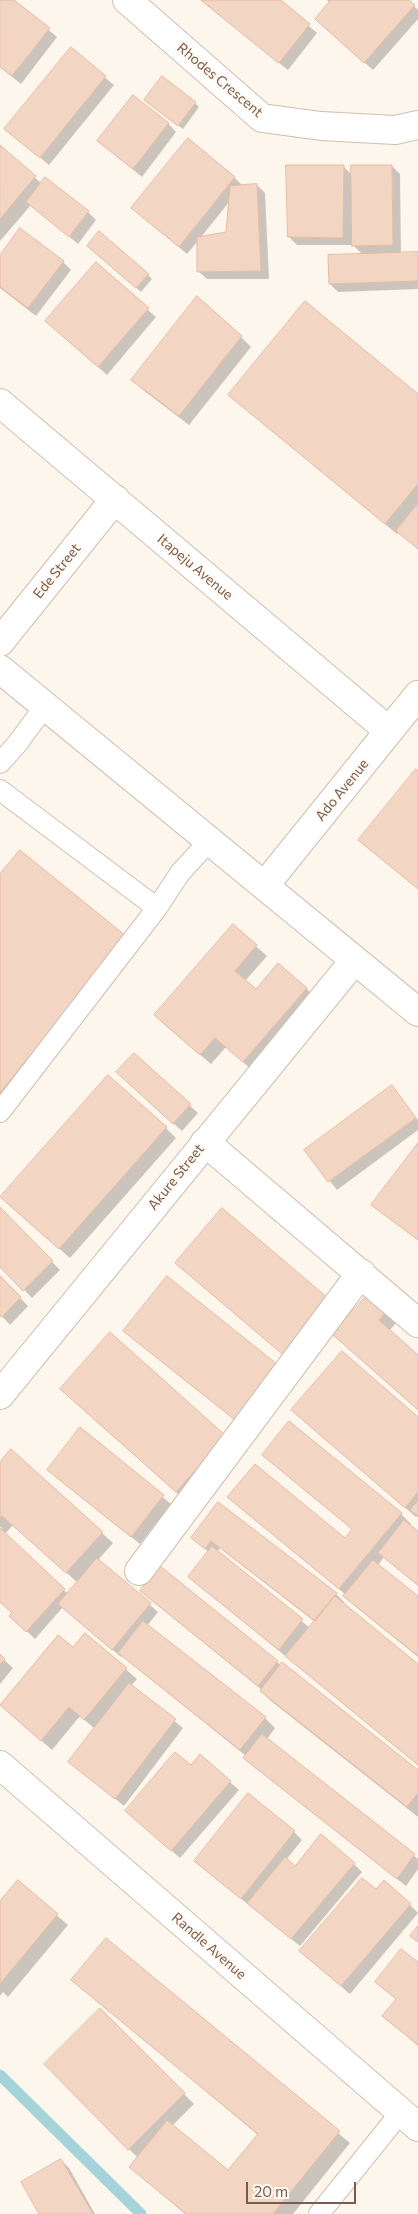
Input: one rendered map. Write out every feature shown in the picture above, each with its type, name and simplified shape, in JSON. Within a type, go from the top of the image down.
[{"type":"street","name":"Rhodes Crescent","points":[[127,0],[262,118],[321,126],[395,130],[418,125]]},
{"type":"street","name":"Itapeju Avenue","points":[[0,403],[389,731]]},
{"type":"street","name":"Ede Street","points":[[0,642],[115,499]]},
{"type":"street","points":[[0,669],[266,885],[354,961],[418,1012]]},
{"type":"street","name":"Ado Avenue","points":[[266,885],[418,695]]},
{"type":"street","name":"Akure Street","points":[[0,1394],[354,961]]},
{"type":"street","points":[[206,1142],[418,1323]]},
{"type":"street","points":[[139,1571],[361,1273]]},
{"type":"street","name":"Randle Avenue","points":[[0,1766],[409,2120]]},
{"type":"lane","points":[[0,763],[45,706]]},
{"type":"lane","points":[[0,790],[158,908]]},
{"type":"lane","points":[[0,1112],[158,908],[180,873],[210,840]]},
{"type":"lane","points":[[319,2214],[409,2120]]},
{"type":"building","points":[[0,0],[14,0],[50,28],[12,76],[0,67]]},
{"type":"building","points":[[201,0],[281,0],[310,24],[279,63]]},
{"type":"building","points":[[331,0],[409,0],[415,5],[364,63],[315,19]]},
{"type":"building","points":[[71,47],[106,76],[40,158],[4,129]]},
{"type":"building","points":[[162,76],[196,102],[178,126],[144,100]]},
{"type":"building","points":[[133,95],[169,123],[133,169],[97,141]]},
{"type":"building","points":[[188,138],[235,177],[179,247],[131,208]]},
{"type":"building","points":[[0,145],[36,176],[0,219]]},
{"type":"building","points":[[286,165],[344,165],[343,238],[288,237]]},
{"type":"building","points":[[351,165],[392,165],[393,245],[352,246]]},
{"type":"building","points":[[45,177],[89,211],[69,237],[26,202]]},
{"type":"building","points":[[257,184],[261,271],[197,272],[197,237],[226,232],[230,186]]},
{"type":"building","points":[[20,228],[64,261],[28,308],[0,287],[0,255]]},
{"type":"building","points":[[99,231],[149,274],[136,288],[87,246]]},
{"type":"building","points":[[418,252],[418,281],[329,284],[328,255]]},
{"type":"building","points":[[96,262],[149,308],[98,367],[45,321]]},
{"type":"building","points":[[197,296],[242,336],[179,416],[131,380]]},
{"type":"building","points":[[305,301],[418,394],[418,484],[385,524],[228,395]]},
{"type":"building","points":[[418,503],[418,549],[396,531]]},
{"type":"building","points":[[416,769],[418,771],[418,889],[358,840]]},
{"type":"building","points":[[20,850],[126,936],[0,1093],[0,874]]},
{"type":"building","points":[[233,924],[257,945],[235,971],[256,989],[278,963],[307,988],[243,1062],[215,1038],[200,1055],[154,1015]]},
{"type":"building","points":[[134,1053],[191,1104],[173,1124],[116,1072]]},
{"type":"building","points":[[108,1075],[167,1127],[59,1249],[0,1197]]},
{"type":"building","points":[[392,1085],[416,1118],[328,1182],[304,1150]]},
{"type":"building","points":[[418,1143],[418,1240],[371,1205]]},
{"type":"building","points":[[0,1207],[53,1261],[23,1291],[0,1267]]},
{"type":"building","points":[[222,1208],[335,1304],[288,1359],[175,1263]]},
{"type":"building","points":[[0,1276],[21,1297],[2,1317],[0,1316]]},
{"type":"building","points":[[167,1276],[283,1369],[240,1424],[123,1331]]},
{"type":"building","points":[[367,1295],[386,1312],[379,1320],[418,1355],[418,1410],[332,1334]]},
{"type":"building","points":[[110,1332],[226,1436],[176,1492],[60,1389]]},
{"type":"building","points":[[342,1351],[418,1417],[418,1492],[405,1508],[291,1410]]},
{"type":"building","points":[[289,1421],[402,1513],[339,1589],[227,1497],[255,1464],[345,1538],[352,1529],[262,1455]]},
{"type":"building","points":[[80,1427],[164,1495],[131,1537],[47,1470]]},
{"type":"building","points":[[11,1449],[103,1532],[66,1573],[2,1516],[0,1518],[0,1462]]},
{"type":"building","points":[[418,1501],[418,1516],[410,1510]]},
{"type":"building","points":[[218,1502],[337,1593],[315,1621],[211,1541],[205,1549],[191,1538]]},
{"type":"building","points":[[404,1520],[418,1531],[418,1585],[378,1553]]},
{"type":"building","points":[[0,1528],[65,1589],[26,1632],[9,1616],[12,1613],[0,1602]]},
{"type":"building","points":[[212,1546],[303,1619],[279,1650],[188,1577]]},
{"type":"building","points":[[97,1558],[151,1603],[112,1650],[58,1604]]},
{"type":"building","points":[[373,1560],[418,1596],[418,1656],[343,1596]]},
{"type":"building","points":[[160,1566],[278,1661],[258,1686],[140,1591]]},
{"type":"building","points":[[335,1596],[418,1664],[418,1765],[285,1656]]},
{"type":"building","points":[[143,1621],[266,1717],[240,1750],[118,1653]]},
{"type":"building","points":[[85,1633],[127,1668],[84,1720],[69,1707],[41,1741],[0,1705],[58,1635],[73,1647]]},
{"type":"building","points":[[0,1654],[5,1659],[0,1665]]},
{"type":"building","points":[[282,1662],[418,1770],[418,1793],[407,1807],[260,1691]]},
{"type":"building","points":[[129,1683],[176,1719],[115,1799],[68,1762]]},
{"type":"building","points":[[262,1734],[415,1854],[397,1879],[243,1758]]},
{"type":"building","points":[[175,1752],[191,1765],[200,1754],[231,1781],[171,1851],[125,1811]]},
{"type":"building","points":[[248,1793],[295,1831],[241,1899],[194,1861]]},
{"type":"building","points":[[321,1834],[355,1863],[291,1939],[247,1903],[285,1857],[295,1866]]},
{"type":"building","points":[[362,1878],[376,1889],[384,1880],[411,1904],[341,1986],[299,1951]]},
{"type":"building","points":[[18,1880],[58,1914],[0,1984],[0,1901]]},
{"type":"building","points":[[418,1926],[418,1942],[410,1936]]},
{"type":"building","points":[[106,1938],[340,2131],[273,2214],[186,2214],[129,2167],[167,2120],[228,2170],[258,2134],[71,1980]]},
{"type":"building","points":[[401,1949],[418,1962],[418,2045],[382,2016],[396,1999],[375,1982]]},
{"type":"building","points":[[100,2008],[185,2093],[128,2150],[44,2064]]},
{"type":"building","points":[[61,2159],[93,2214],[39,2214],[21,2182]]},
{"type":"waterway","points":[[0,2075],[141,2214]]}]
